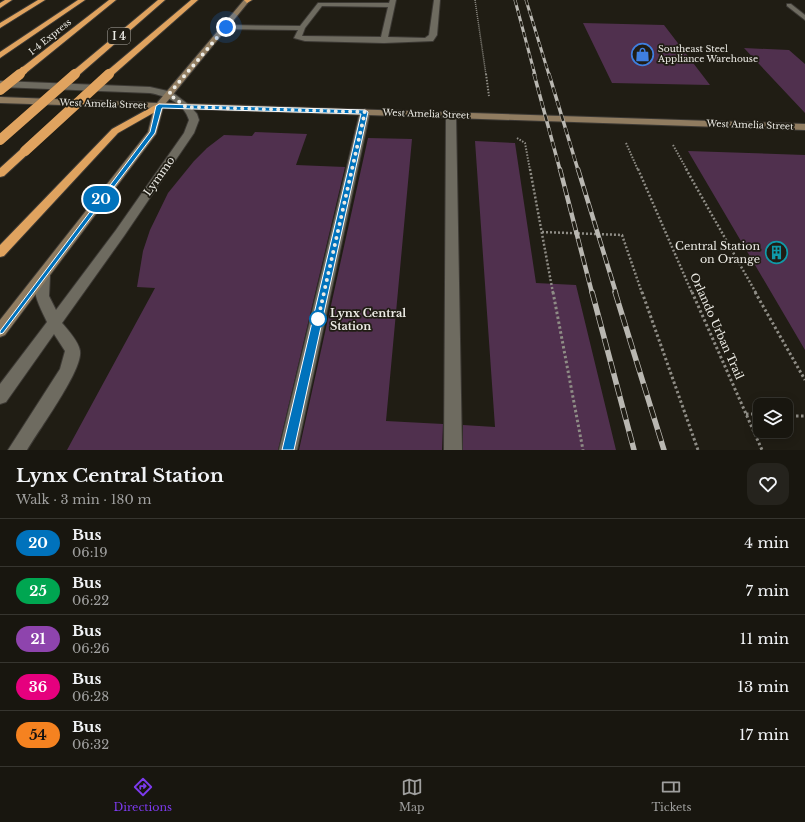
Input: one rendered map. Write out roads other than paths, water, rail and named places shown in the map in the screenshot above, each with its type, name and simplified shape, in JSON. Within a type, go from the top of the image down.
[{"type":"highway","points":[[0,6],[9,0]]},
{"type":"highway","points":[[0,26],[42,0]]},
{"type":"highway","name":"I-4 Express","points":[[0,56],[82,0]]},
{"type":"highway","name":"I-4 Express","points":[[0,90],[113,0]]},
{"type":"highway","name":"I 4","points":[[0,140],[162,0]]},
{"type":"highway","points":[[0,174],[110,73],[194,0]]},
{"type":"highway","points":[[0,253],[115,131],[159,106]]},
{"type":"street","points":[[0,331],[153,132],[159,106],[248,0]]},
{"type":"street","name":"West Amelia Street","points":[[0,100],[805,127]]},
{"type":"lane","points":[[384,41],[393,3],[320,4],[302,28],[298,36],[298,38],[301,39],[384,41],[419,41],[430,39],[433,35],[437,0]]},
{"type":"lane","points":[[789,5],[805,18]]},
{"type":"lane","points":[[226,27],[302,28]]},
{"type":"lane","points":[[0,84],[139,88],[169,94],[186,107]]},
{"type":"lane","name":"Lymmo","points":[[0,397],[120,233],[189,133],[194,120],[192,114],[186,107]]},
{"type":"lane","points":[[288,450],[365,112]]},
{"type":"lane","points":[[451,115],[454,450]]},
{"type":"lane","points":[[17,450],[67,372],[72,360],[73,350],[55,322],[42,296],[43,276]]},
{"type":"railway","points":[[515,0],[535,75]]},
{"type":"railway","points":[[526,0],[549,75]]},
{"type":"railway","points":[[534,74],[560,170]]},
{"type":"railway","points":[[549,74],[578,170]]},
{"type":"railway","points":[[560,169],[592,293]]},
{"type":"railway","points":[[578,169],[616,293]]},
{"type":"railway","points":[[592,292],[634,450]]},
{"type":"railway","points":[[615,292],[664,450]]},
{"type":"place","name":"Southeast Steel Appliance Warehouse","points":[[642,54]]},
{"type":"place","name":"Central Station on Orange","points":[[776,252]]},
{"type":"place","name":"Lynx Central Station","points":[[318,319]]}]
